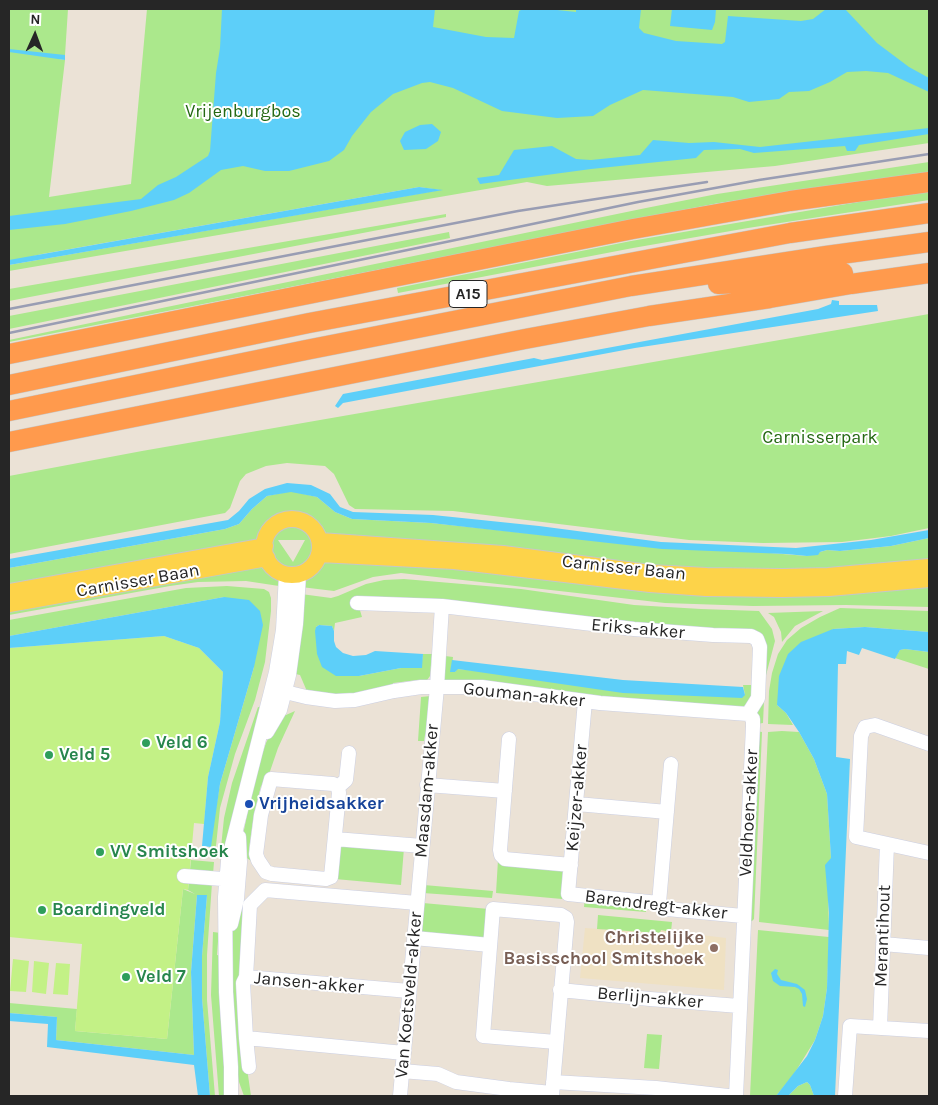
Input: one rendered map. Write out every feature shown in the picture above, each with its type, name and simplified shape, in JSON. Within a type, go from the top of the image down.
[{"type":"highway","name":"A15","points":[[9,354],[632,229],[790,201],[929,182]]},
{"type":"highway","name":"A15","points":[[9,385],[338,318],[790,233],[929,213]]},
{"type":"highway","name":"A15","points":[[9,411],[631,286],[929,242]]},
{"type":"highway","name":"A15","points":[[631,286],[741,283],[929,265]]},
{"type":"highway","points":[[9,442],[649,316],[929,273]]},
{"type":"highway","name":"A15","points":[[9,366],[71,352],[188,319]]},
{"type":"main road","points":[[286,520],[294,520],[313,528],[320,547],[312,567],[293,575],[274,569],[266,552],[266,539],[274,527],[286,520]]},
{"type":"main road","name":"Carnisser Baan","points":[[320,547],[504,554],[641,572],[707,576],[782,578],[929,567]]},
{"type":"main road","name":"Carnisser Baan","points":[[320,547],[650,584],[706,588],[829,588],[929,579]]},
{"type":"main road","name":"Carnisser Baan","points":[[9,592],[266,552]]},
{"type":"main road","name":"Carnisser Baan","points":[[9,604],[266,552]]},
{"type":"street","points":[[231,1096],[226,992],[227,942],[237,898],[232,880],[240,862],[238,823],[258,745],[280,710],[279,691],[283,630],[293,575]]},
{"type":"street","name":"Eriks-akker","points":[[357,603],[442,606],[634,629],[751,636],[757,639],[760,647],[758,698],[748,714]]},
{"type":"street","points":[[437,687],[442,606]]},
{"type":"street","name":"Maasdam-akker","points":[[417,899],[437,687]]},
{"type":"street","name":"Gouman-akker","points":[[279,691],[335,701],[355,700],[403,689],[482,687],[586,701],[748,714]]},
{"type":"street","name":"Keijzer-akker","points":[[568,894],[586,701]]},
{"type":"street","name":"Veldhoen-akker","points":[[736,1096],[743,916],[754,726],[753,718],[748,714]]},
{"type":"street","points":[[929,744],[875,724],[865,727],[861,736],[856,837],[929,853]]},
{"type":"street","points":[[509,739],[501,855],[506,859],[571,864]]},
{"type":"street","points":[[338,787],[346,780],[349,753]]},
{"type":"street","points":[[659,903],[671,764]]},
{"type":"street","points":[[271,780],[333,784],[338,787],[331,877],[326,879],[266,872],[256,854],[261,815],[271,780]]},
{"type":"street","points":[[427,784],[505,791]]},
{"type":"street","points":[[577,804],[668,812]]},
{"type":"street","points":[[334,839],[422,846]]},
{"type":"street","name":"Merantihout","points":[[880,1028],[887,844]]},
{"type":"street","points":[[184,876],[232,880]]},
{"type":"street","name":"Jansen-akker","points":[[409,991],[246,977],[250,905],[265,890],[417,899]]},
{"type":"street","name":"Barendregt-akker","points":[[568,894],[659,903],[666,909],[743,916]]},
{"type":"street","name":"Van Koetsveld-akker","points":[[400,1096],[417,899]]},
{"type":"street","points":[[552,1090],[567,922],[566,918],[561,915],[493,909],[483,1036],[556,1042]]},
{"type":"street","points":[[414,938],[490,945]]},
{"type":"street","points":[[883,944],[929,948]]},
{"type":"street","points":[[246,977],[243,983],[249,1067]]},
{"type":"street","name":"Berlijn-akker","points":[[560,990],[739,1006]]},
{"type":"street","points":[[845,1096],[850,1026],[929,1031]]},
{"type":"street","points":[[246,1038],[404,1053]]},
{"type":"street","points":[[231,1067],[240,1096]]},
{"type":"street","points":[[402,1070],[438,1074],[456,1082],[552,1090],[656,1088],[728,1096]]},
{"type":"shaded area","points":[[585,928],[660,933],[661,930],[726,938],[724,990],[580,978]]},
{"type":"green space","name":"Vrijenburgbos","points":[[9,9],[68,9],[65,55],[59,55],[59,59],[65,60],[49,197],[131,184],[147,9],[929,9],[929,143],[775,166],[547,186],[527,182],[9,271],[9,265],[440,190],[419,187],[42,254],[9,262]]},
{"type":"green space","points":[[929,162],[929,172],[719,203],[9,342],[9,340],[162,308],[717,194]]},
{"type":"green space","points":[[929,192],[929,200],[633,248],[398,293],[397,288],[631,241],[864,201]]},
{"type":"green space","points":[[446,214],[446,217],[9,301],[9,289]]},
{"type":"green space","points":[[449,232],[450,238],[9,329],[9,316]]},
{"type":"green space","name":"Carnisserpark","points":[[929,314],[929,528],[891,536],[842,542],[763,543],[689,540],[453,511],[355,509],[349,505],[334,474],[325,466],[287,463],[266,466],[246,474],[240,481],[230,508],[225,513],[9,554],[9,476],[142,451]]},
{"type":"green space","points":[[291,491],[317,497],[335,512],[352,519],[431,523],[535,534],[807,556],[827,550],[840,551],[891,546],[929,538],[929,564],[709,575],[326,536],[310,518],[295,513],[284,514],[271,520],[257,540],[9,589],[9,568],[225,529],[239,524],[267,496]]},
{"type":"green space","points":[[290,526],[303,529],[312,540],[312,554],[304,565],[291,568],[278,563],[271,551],[273,538],[283,528]],"holes":[[[278,540],[305,540],[293,562]]]},
{"type":"green space","points":[[330,559],[929,584],[929,607],[846,605],[753,606],[665,603],[401,573],[373,577],[334,591],[301,587],[307,576],[320,563]]},
{"type":"green space","points":[[265,566],[278,578],[281,583],[279,586],[246,581],[198,582],[9,615],[9,607]]},
{"type":"green space","points":[[404,579],[521,589],[634,605],[759,611],[772,629],[775,641],[765,679],[763,723],[757,724],[756,718],[763,645],[603,623],[359,607],[362,617],[335,623],[334,631],[332,626],[319,625],[316,627],[359,676],[401,668],[421,668],[423,654],[432,654],[430,676],[425,683],[418,680],[393,683],[393,687],[349,698],[309,696],[300,675],[291,673],[301,594],[331,598],[366,584],[384,580]]},
{"type":"green space","points":[[227,586],[264,589],[269,592],[271,598],[271,611],[265,662],[255,700],[235,754],[220,808],[215,855],[208,855],[220,784],[254,667],[224,597],[9,636],[9,620],[186,588]]},
{"type":"green space","points":[[840,608],[929,611],[929,632],[865,627],[833,629],[777,705],[786,713],[793,725],[768,724],[769,691],[778,654],[787,640],[801,628]]},
{"type":"green space","points":[[823,611],[795,626],[782,642],[781,632],[774,617],[768,613]]},
{"type":"green space","name":"VV Smitshoek","points":[[164,636],[199,648],[223,672],[220,722],[208,777],[204,824],[194,823],[188,890],[183,889],[167,1039],[75,1031],[82,944],[9,937],[9,648]]},
{"type":"green space","points":[[900,650],[929,652],[929,669],[895,658]]},
{"type":"green space","points":[[445,656],[453,657],[451,672],[455,672],[457,669],[745,695],[743,685],[753,685],[753,700],[744,706],[744,709],[598,699],[449,681],[443,677]]},
{"type":"green space","points":[[431,696],[428,733],[425,735],[424,741],[418,741],[421,697]]},
{"type":"green space","points":[[258,707],[264,708],[225,858],[220,857],[224,818],[232,783]]},
{"type":"green space","points":[[295,711],[278,748],[266,783],[261,786],[254,814],[249,849],[252,852],[253,862],[245,857],[243,835],[255,774],[266,743],[281,713],[286,715]]},
{"type":"green space","points":[[756,731],[762,732],[754,919],[752,921],[746,920]]},
{"type":"green space","points":[[768,732],[799,732],[814,759],[827,794],[831,858],[828,889],[829,930],[759,922]]},
{"type":"green space","points":[[342,843],[404,848],[401,885],[335,879],[338,846]]},
{"type":"green space","points":[[191,860],[214,862],[213,874],[190,870]]},
{"type":"green space","points":[[498,860],[565,867],[562,899],[496,893]]},
{"type":"green space","points":[[189,881],[212,883],[207,955],[207,1000],[215,1096],[210,1096],[202,998],[202,956],[207,895],[197,895],[191,972],[194,1055],[56,1040],[57,1017],[9,1013],[9,1003],[77,1009],[75,1031],[167,1039],[183,889],[195,894],[188,890]]},
{"type":"green space","points":[[424,885],[493,891],[492,898],[423,893]]},
{"type":"green space","points":[[585,898],[647,903],[646,912],[584,907]]},
{"type":"green space","points":[[423,903],[489,909],[485,939],[420,936]]},
{"type":"green space","points":[[239,904],[248,904],[244,1047],[251,1096],[244,1096],[239,1082],[233,1038],[231,950],[233,921]]},
{"type":"green space","points":[[598,915],[672,922],[671,932],[661,930],[660,933],[597,929]]},
{"type":"green space","points":[[758,930],[829,937],[827,988],[823,1016],[815,1040],[794,1074],[776,1096],[750,1096]]},
{"type":"green space","points":[[213,932],[221,933],[218,941],[217,955],[222,956],[228,1096],[219,1096],[211,995]]},
{"type":"green space","points":[[13,959],[29,961],[26,992],[10,991]]},
{"type":"green space","points":[[34,961],[49,963],[46,994],[32,992]]},
{"type":"green space","points":[[56,963],[70,964],[68,995],[53,994]]},
{"type":"green space","points":[[647,1034],[662,1035],[659,1069],[644,1068]]},
{"type":"green space","points":[[807,1082],[814,1096],[788,1096],[798,1086]]},
{"type":"water","points":[[222,9],[435,9],[433,27],[486,37],[514,38],[519,11],[523,9],[576,12],[576,9],[641,9],[639,28],[644,33],[676,41],[722,44],[725,42],[728,16],[801,21],[813,19],[826,9],[845,9],[877,43],[909,67],[929,78],[929,92],[888,73],[847,72],[809,91],[789,92],[779,99],[749,102],[733,97],[643,90],[610,105],[593,116],[557,118],[502,111],[453,88],[430,82],[422,83],[393,94],[371,112],[352,136],[344,150],[329,161],[289,171],[265,171],[243,166],[221,170],[189,193],[174,200],[65,224],[9,230],[9,216],[141,199],[158,185],[176,177],[208,156],[220,48]]},
{"type":"water","points":[[672,9],[716,9],[712,30],[670,26]]},
{"type":"water","points":[[9,49],[65,55],[65,60],[9,52]]},
{"type":"water","points":[[432,124],[441,132],[438,141],[426,149],[404,150],[400,141],[405,132],[420,125]]},
{"type":"water","points":[[929,128],[929,134],[859,145],[855,151],[847,151],[845,146],[754,153],[740,149],[704,150],[696,158],[591,169],[480,184],[477,178],[499,175],[514,150],[552,146],[576,159],[591,160],[640,155],[653,140],[689,143],[714,142],[760,147]]},
{"type":"water","points":[[419,187],[443,190],[9,265],[9,260]]},
{"type":"water","points":[[832,300],[839,301],[839,305],[877,305],[878,311],[635,348],[343,403],[338,408],[335,406],[343,394],[534,358],[542,360],[818,309],[831,304]]},
{"type":"water","points":[[287,483],[311,485],[330,494],[340,507],[353,512],[433,515],[539,526],[661,542],[796,548],[871,540],[929,530],[929,538],[891,546],[840,551],[827,550],[820,552],[818,555],[807,556],[662,549],[431,523],[352,519],[335,512],[317,497],[291,492],[267,496],[239,524],[225,529],[9,568],[9,559],[228,520],[249,499],[265,489]]},
{"type":"water","points":[[224,597],[249,600],[260,611],[263,625],[254,667],[220,784],[211,847],[202,846],[208,777],[220,722],[223,672],[199,648],[164,636],[9,648],[9,636]]},
{"type":"water","points":[[319,625],[332,626],[336,647],[343,653],[353,656],[366,655],[375,651],[423,654],[422,668],[401,668],[359,676],[336,676],[322,667],[317,654],[315,631]]},
{"type":"water","points":[[865,627],[929,632],[929,652],[900,650],[895,659],[862,648],[859,655],[847,651],[846,664],[838,664],[836,757],[850,759],[835,1096],[814,1096],[807,1082],[798,1086],[788,1096],[776,1096],[807,1056],[823,1016],[827,988],[829,913],[825,865],[831,858],[827,794],[814,759],[799,732],[786,713],[777,705],[779,676],[788,654],[801,642],[833,629]]},
{"type":"water","points":[[452,660],[623,680],[743,687],[745,695],[742,698],[623,693],[458,669],[455,672],[450,672]]},
{"type":"water","points":[[197,895],[207,895],[202,956],[202,998],[210,1096],[198,1096],[194,1065],[47,1047],[48,1024],[9,1021],[9,1013],[57,1017],[56,1040],[194,1055],[191,972]]},
{"type":"water","points":[[775,969],[778,970],[777,974],[781,980],[797,984],[805,990],[807,999],[805,1007],[803,1006],[802,994],[799,989],[780,986],[773,981],[771,973]]},
{"type":"railway","points":[[9,333],[638,202],[759,180],[929,154]]},
{"type":"railway","points":[[9,309],[518,211],[707,182]]},
{"type":"place","name":"Veld 6","points":[[146,743]]},
{"type":"place","name":"Veld 5","points":[[49,755]]},
{"type":"place","name":"Vrijheidsakker","points":[[249,804]]},
{"type":"place","name":"VV Smitshoek","points":[[100,852]]},
{"type":"place","name":"Boardingveld","points":[[42,910]]},
{"type":"place","name":"Christelijke Basisschool Smitshoek","points":[[714,948]]},
{"type":"place","name":"Veld 7","points":[[126,977]]}]
